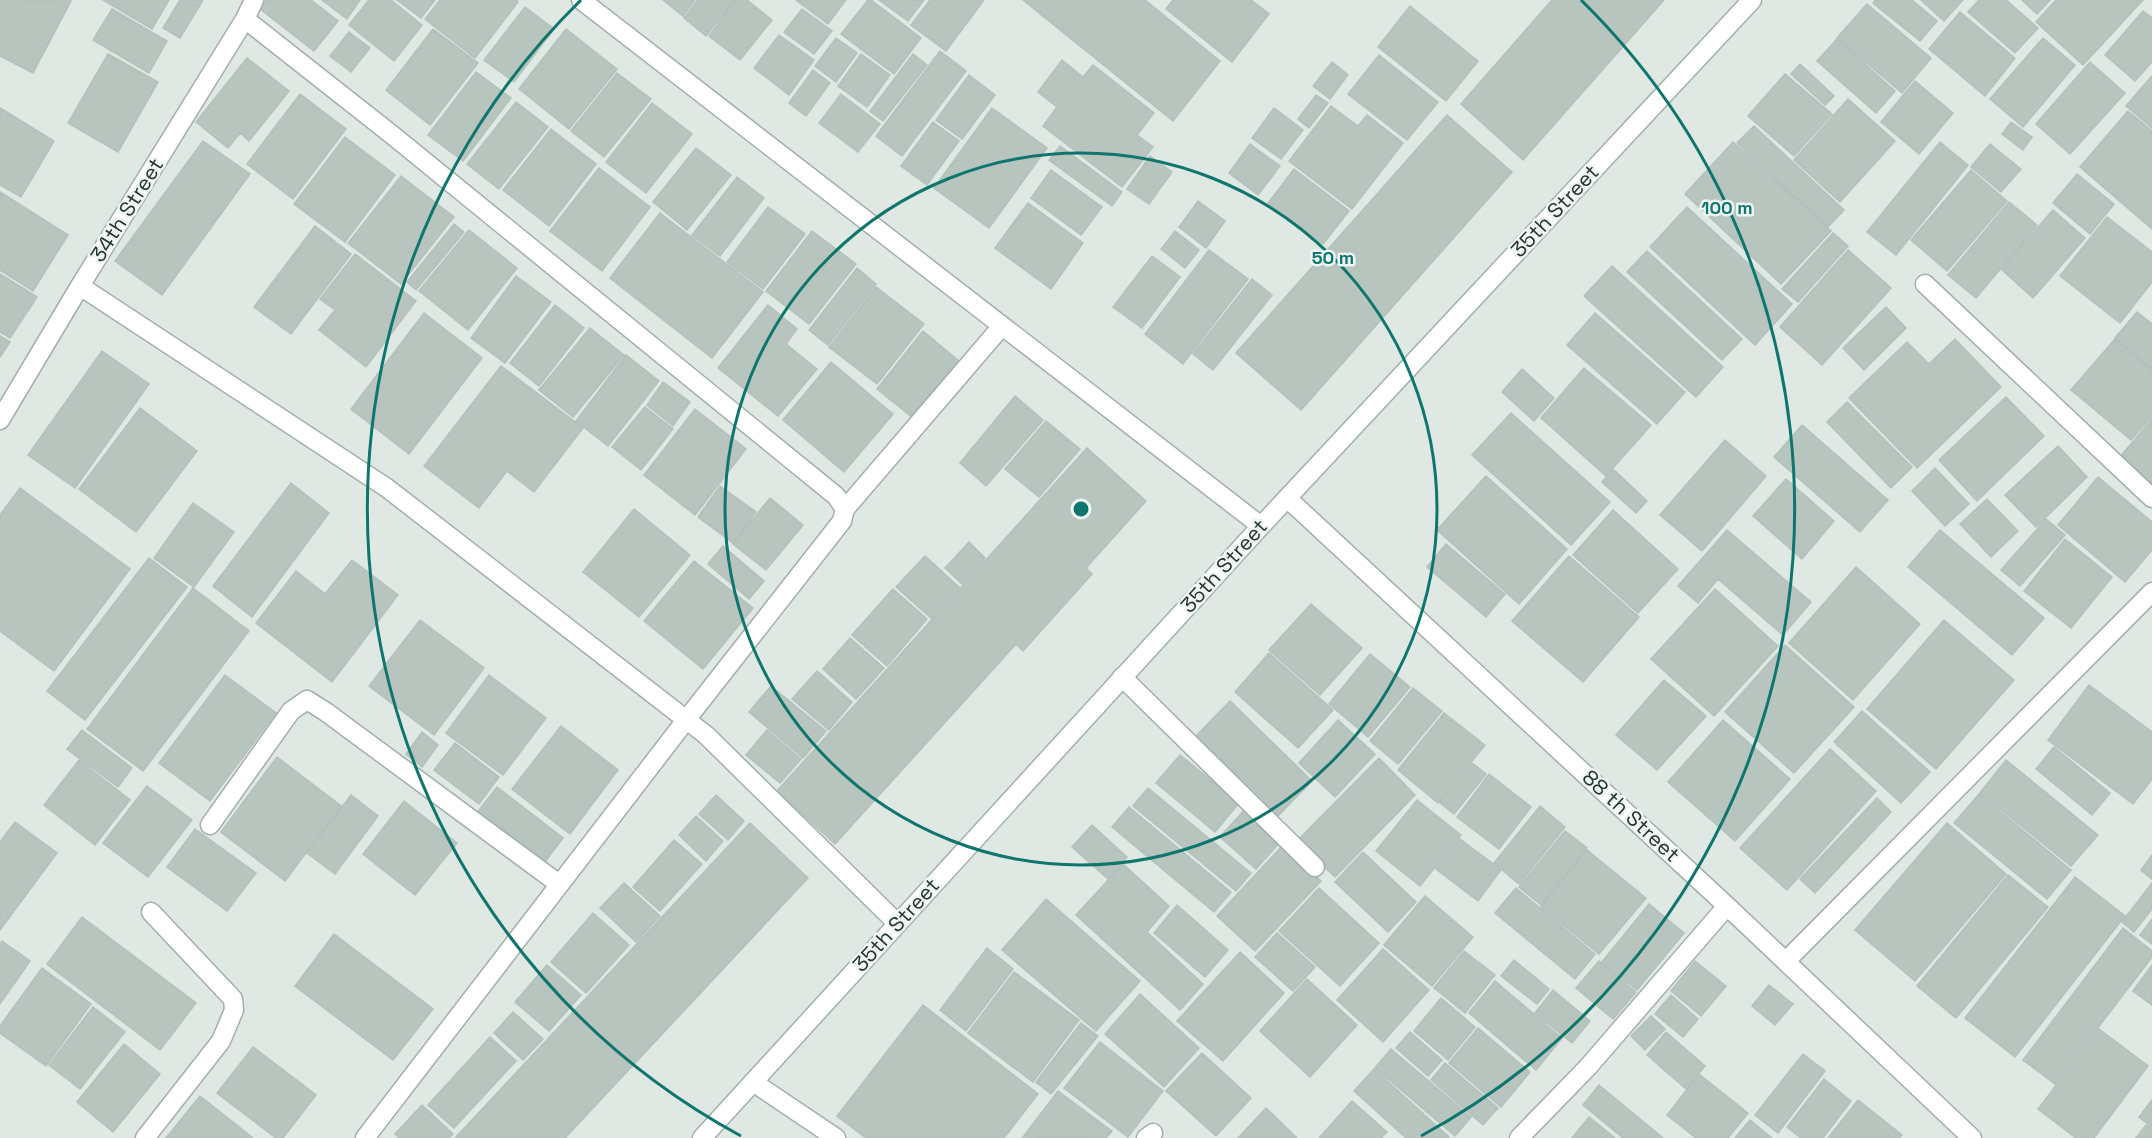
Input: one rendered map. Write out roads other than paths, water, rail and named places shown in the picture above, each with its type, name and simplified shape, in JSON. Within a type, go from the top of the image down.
[{"type":"street","name":"34th Street","points":[[0,420],[245,19],[254,0]]},
{"type":"street","points":[[581,0],[1261,526]]},
{"type":"street","name":"35th Street","points":[[702,1138],[1261,526],[1752,0]]},
{"type":"street","points":[[245,19],[392,134],[836,496],[846,509]]},
{"type":"street","points":[[1925,284],[2152,498]]},
{"type":"street","points":[[80,286],[387,488],[706,735],[897,923]]},
{"type":"street","points":[[365,1138],[559,884],[842,521],[846,509],[1002,326]]},
{"type":"street","name":"88 th Street","points":[[1287,498],[1786,961],[1972,1138]]},
{"type":"street","points":[[1786,961],[2152,592]]},
{"type":"street","points":[[1122,677],[1315,867]]},
{"type":"street","points":[[210,825],[291,711],[307,700],[559,884]]},
{"type":"street","points":[[1519,1138],[1588,1067],[1727,906]]},
{"type":"street","points":[[145,1138],[221,1041],[234,1010],[233,999],[151,912]]},
{"type":"street","points":[[753,1082],[836,1138]]}]
